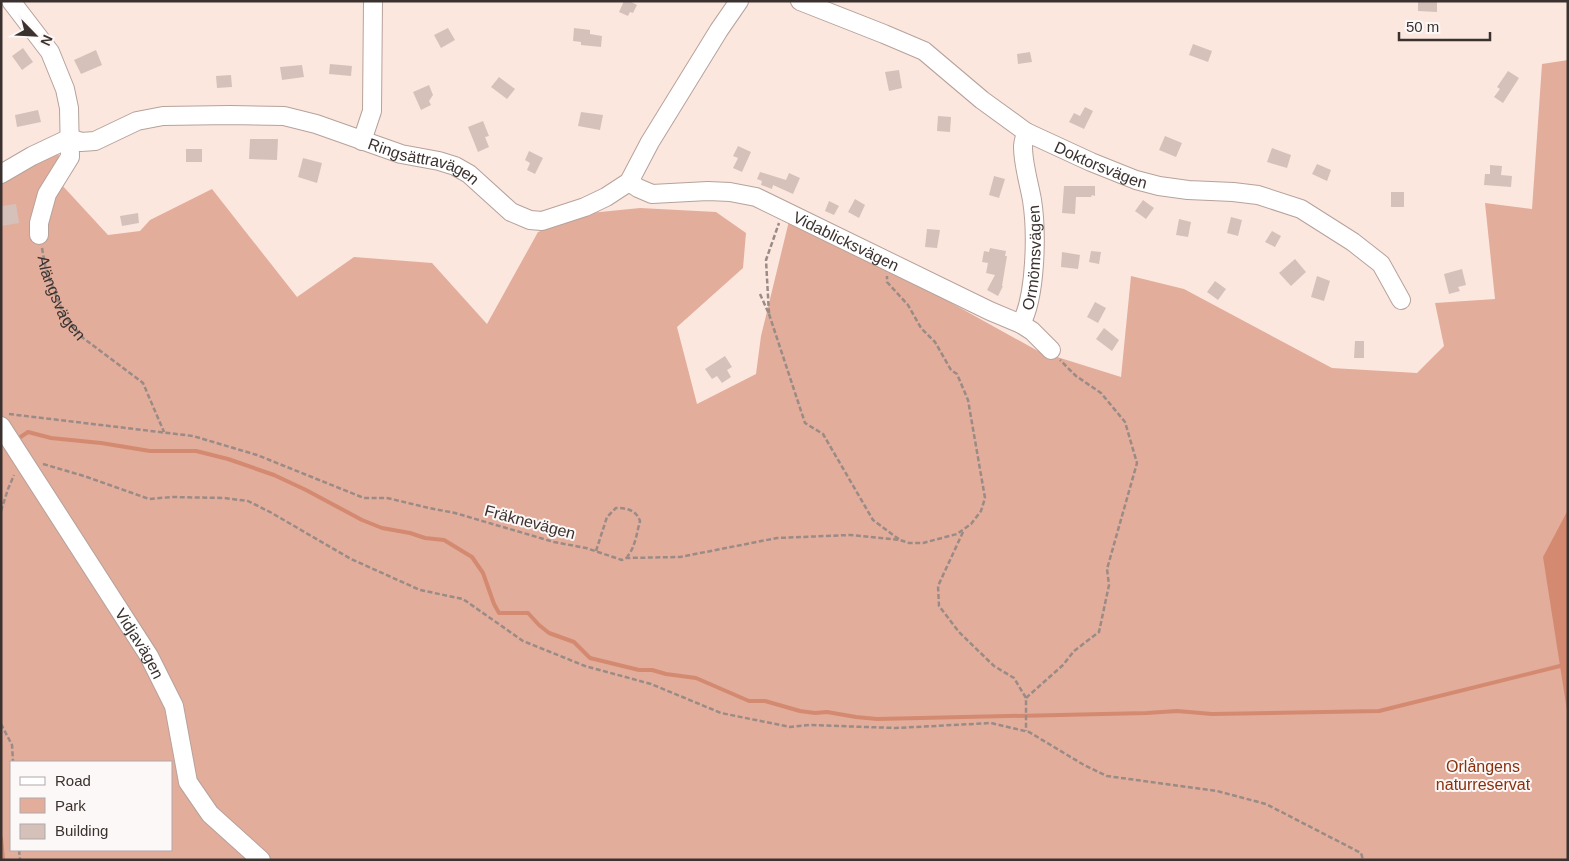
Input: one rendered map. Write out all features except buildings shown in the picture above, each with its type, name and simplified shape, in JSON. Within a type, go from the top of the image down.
[{"type":"street","name":"Alängsvägen","points":[[12,1],[38,35],[57,68],[65,89],[69,108],[70,157],[48,194],[38,223],[39,235]]},
{"type":"street","points":[[362,141],[372,111],[372,1]]},
{"type":"street","name":"Ringsättravägen","points":[[70,138],[81,142],[95,141],[123,126],[154,117],[230,114],[284,116],[316,124],[401,154],[455,166],[469,174],[508,210],[521,218],[542,222],[585,207],[606,197],[629,182],[650,142],[739,1]]},
{"type":"street","name":"Doktorsvägen","points":[[800,1],[924,51],[982,100],[1026,132],[1091,162],[1136,180],[1159,186],[1258,195],[1300,209],[1353,242],[1381,264],[1401,300]]},
{"type":"street","name":"Ormömsvägen","points":[[1021,324],[1026,316],[1031,290],[1034,244],[1032,202],[1022,146],[1026,132]]},
{"type":"street","points":[[1,174],[32,156],[70,138]]},
{"type":"street","name":"Vidablicksvägen","points":[[629,182],[652,194],[708,191],[742,193],[756,197],[990,311],[1021,324],[1032,331],[1051,350]]},
{"type":"street","name":"Vidjavägen","points":[[1,426],[149,656],[174,706],[188,782],[210,814],[261,860]]},
{"type":"path","points":[[769,314],[766,260],[784,210]]},
{"type":"path","name":"Alängsvägen","points":[[39,235],[46,270],[64,315],[83,338],[143,383],[164,432]]},
{"type":"path","points":[[886,259],[887,282],[908,305],[921,328],[935,342],[951,370],[957,374],[968,400],[985,498],[981,511],[964,531],[938,586],[939,606],[959,632],[994,666],[1014,678],[1026,698],[1026,731]]},
{"type":"path","points":[[760,294],[769,314],[805,423],[823,434],[873,520],[900,540]]},
{"type":"path","points":[[1026,698],[1063,665],[1074,651],[1099,632],[1109,585],[1107,569],[1137,464],[1125,422],[1102,393],[1076,376],[1051,350]]},
{"type":"path","name":"Fräknevägen","points":[[1,413],[193,436],[258,455],[364,498],[388,498],[455,513],[554,542],[596,551],[622,560],[626,558],[680,557],[777,538],[850,535],[900,540],[909,543],[923,543],[947,538],[964,531]]},
{"type":"path","points":[[1,511],[8,489],[22,458],[84,476],[149,499],[172,497],[248,501],[351,558],[420,590],[464,599],[523,640],[585,666],[651,684],[721,713],[790,727],[809,725],[896,728],[991,723],[1026,731],[1107,776],[1217,791],[1266,804],[1362,853],[1363,860]]},
{"type":"path","points":[[596,551],[607,517],[611,512],[616,508],[630,509],[636,513],[640,521],[630,555],[626,558]]},
{"type":"path","points":[[1,724],[12,745],[13,761]]},
{"type":"green space","name":"Orlångens naturreservat","points":[[1568,60],[1568,860],[1,860],[1,182],[47,155],[58,153],[62,166],[61,184],[108,235],[140,231],[150,220],[212,189],[297,297],[354,257],[432,263],[487,324],[538,232],[590,213],[640,208],[716,212],[746,233],[743,268],[677,327],[697,404],[756,374],[761,336],[789,221],[937,295],[1038,351],[1121,377],[1131,276],[1184,289],[1332,368],[1417,373],[1444,346],[1435,303],[1495,299],[1485,203],[1532,209],[1542,64]]},
{"type":"shaded area","points":[[1568,510],[1568,717],[1543,557]]},
{"type":"waterway","points":[[19,438],[28,432],[51,438],[101,443],[150,451],[196,451],[228,459],[274,475],[362,520],[382,528],[425,538],[444,540],[472,557],[483,573],[499,613],[528,613],[549,633],[574,642],[590,658],[639,670],[652,670],[696,678],[749,701],[765,701],[800,711],[827,712],[877,719],[1177,711],[1212,714],[1379,711],[1560,666]]},
{"type":"waterway","points":[[1,838],[3,860]]}]
